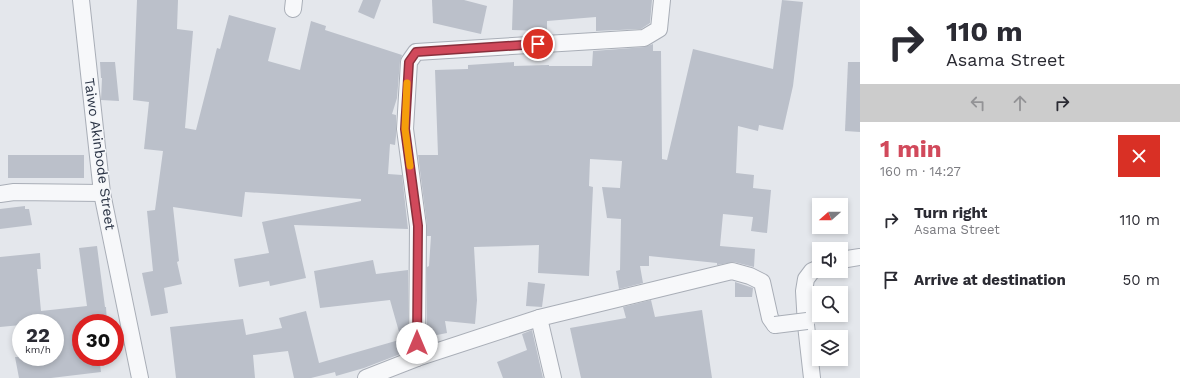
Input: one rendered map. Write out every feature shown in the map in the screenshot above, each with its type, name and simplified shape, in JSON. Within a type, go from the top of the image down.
[{"type":"street","name":"Taiwo Akinbode Street","points":[[81,0],[102,193],[140,378]]},
{"type":"street","points":[[417,358],[418,226],[405,129],[409,62],[416,52],[644,38],[659,29],[662,0]]},
{"type":"street","points":[[0,194],[14,192],[102,193]]},
{"type":"street","points":[[848,259],[860,257]]},
{"type":"street","points":[[366,378],[417,358],[539,318],[732,271],[750,276],[762,282],[770,318],[775,325],[806,323]]},
{"type":"street","points":[[812,271],[806,279],[804,291],[812,378]]},
{"type":"street","points":[[539,318],[553,378]]},
{"type":"building","points":[[137,0],[178,0],[177,29],[193,31],[185,128],[196,130],[217,48],[220,49],[229,15],[276,28],[268,61],[300,70],[311,21],[326,26],[325,30],[402,55],[400,61],[397,98],[392,114],[396,115],[395,145],[390,144],[388,174],[402,175],[408,229],[294,225],[306,278],[270,286],[269,281],[239,287],[234,259],[269,253],[262,222],[361,201],[361,199],[245,192],[242,217],[173,207],[179,261],[177,262],[182,284],[164,288],[168,313],[151,316],[142,273],[153,271],[147,211],[155,210],[163,151],[144,149],[149,102],[133,100]]},
{"type":"building","points":[[363,0],[381,0],[374,19],[358,12]]},
{"type":"building","points":[[432,0],[464,0],[487,6],[481,34],[433,23]]},
{"type":"building","points":[[513,0],[652,0],[650,23],[641,29],[596,31],[596,17],[547,21],[547,31],[512,30]]},
{"type":"building","points":[[782,0],[803,2],[793,86],[783,130],[759,125],[758,131],[738,126],[736,173],[754,175],[753,188],[771,190],[767,233],[751,231],[753,217],[723,214],[720,246],[755,249],[754,267],[734,262],[717,265],[717,263],[649,256],[649,266],[640,266],[643,283],[619,289],[616,271],[620,270],[621,219],[607,218],[602,187],[620,188],[622,161],[590,159],[589,186],[593,187],[589,276],[538,273],[539,245],[474,247],[477,300],[475,324],[445,321],[447,333],[427,337],[427,267],[429,266],[431,236],[427,236],[427,225],[418,155],[438,155],[435,70],[468,69],[468,65],[514,62],[514,66],[592,66],[593,51],[645,47],[653,44],[653,51],[661,51],[662,159],[667,160],[693,49],[773,69]]},
{"type":"building","points":[[100,62],[115,62],[119,101],[101,100],[102,78]]},
{"type":"building","points":[[848,62],[860,62],[860,132],[845,131]]},
{"type":"building","points":[[8,155],[84,155],[84,178],[8,178]]},
{"type":"building","points":[[25,206],[25,209],[29,209],[32,225],[0,229],[0,209]]},
{"type":"building","points":[[97,246],[106,314],[72,314],[72,366],[100,366],[101,372],[51,378],[19,378],[17,366],[64,366],[64,314],[12,314],[12,326],[0,327],[0,257],[40,253],[41,269],[37,269],[41,311],[87,306],[79,248]]},
{"type":"building","points":[[373,260],[376,274],[408,270],[408,345],[403,346],[390,300],[320,308],[314,271]]},
{"type":"building","points":[[528,282],[545,284],[542,307],[526,306]]},
{"type":"building","points":[[735,282],[753,288],[752,297],[735,297]]},
{"type":"building","points":[[651,300],[655,317],[702,310],[712,378],[581,378],[570,328],[626,318],[623,307]]},
{"type":"building","points":[[306,311],[319,363],[399,340],[403,353],[364,368],[336,376],[335,372],[311,378],[294,378],[288,351],[253,355],[255,378],[176,378],[170,327],[243,319],[246,335],[282,328],[279,318]]},
{"type":"building","points":[[532,330],[543,378],[503,378],[497,362],[527,350],[522,334]]},
{"type":"slow traffic","points":[[407,83],[405,129],[410,166]]},
{"type":"route","points":[[417,343],[418,226],[405,129],[409,62],[416,52],[538,44]]}]
